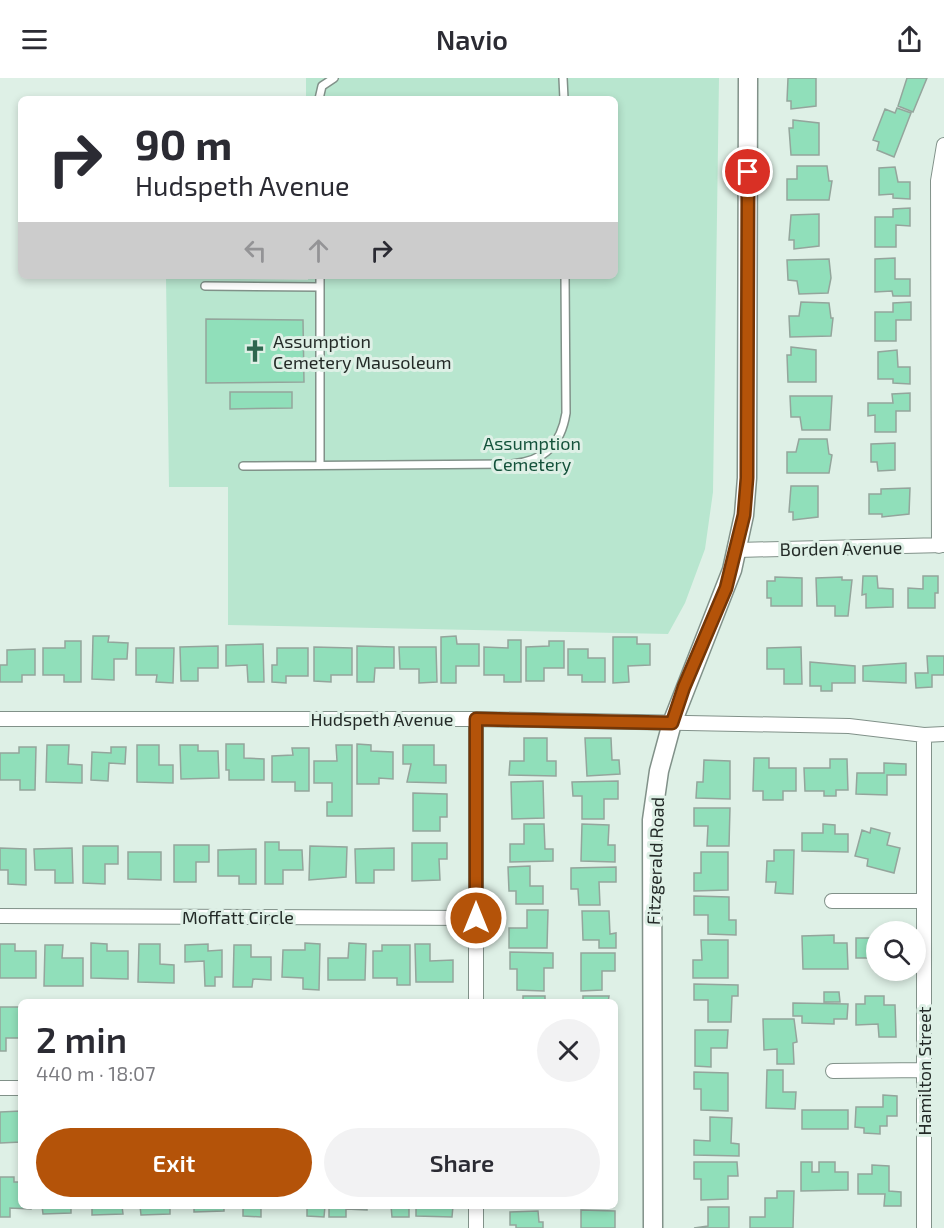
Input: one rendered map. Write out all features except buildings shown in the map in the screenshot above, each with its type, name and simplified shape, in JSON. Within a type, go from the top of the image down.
[{"type":"main road","name":"Fitzgerald Road","points":[[653,1228],[652,820],[659,771],[672,723],[684,687],[712,625],[738,550],[747,478],[748,78]]},
{"type":"street","points":[[942,546],[938,182],[944,145]]},
{"type":"street","name":"Borden Avenue","points":[[738,550],[942,546]]},
{"type":"street","name":"Hudspeth Avenue","points":[[0,719],[476,719],[849,726],[924,735],[944,734]]},
{"type":"street","points":[[476,719],[476,999]]},
{"type":"street","name":"Hamilton Street","points":[[924,735],[924,1228]]},
{"type":"street","points":[[832,901],[924,901]]},
{"type":"street","name":"Moffatt Circle","points":[[0,916],[476,918]]},
{"type":"street","points":[[833,1071],[924,1070]]},
{"type":"street","points":[[0,1088],[18,1088]]},
{"type":"street","points":[[476,1209],[476,1228]]},
{"type":"lane","points":[[320,96],[322,86],[334,78]]},
{"type":"lane","points":[[563,78],[564,96]]},
{"type":"lane","points":[[320,279],[320,464]]},
{"type":"lane","points":[[243,466],[512,464],[529,462],[544,455],[560,437],[566,413],[565,279]]},
{"type":"lane","points":[[205,286],[320,287]]},
{"type":"green space","name":"Assumption Cemetery","points":[[306,78],[719,78],[713,492],[705,549],[685,603],[668,634],[228,625],[228,487],[169,487],[166,279],[618,279],[618,96],[306,96]]},
{"type":"place","name":"Assumption Cemetery Mausoleum","points":[[255,351]]},
{"type":"route","points":[[476,918],[476,719],[672,723],[684,687],[726,588],[738,550],[747,478],[748,172]]}]
